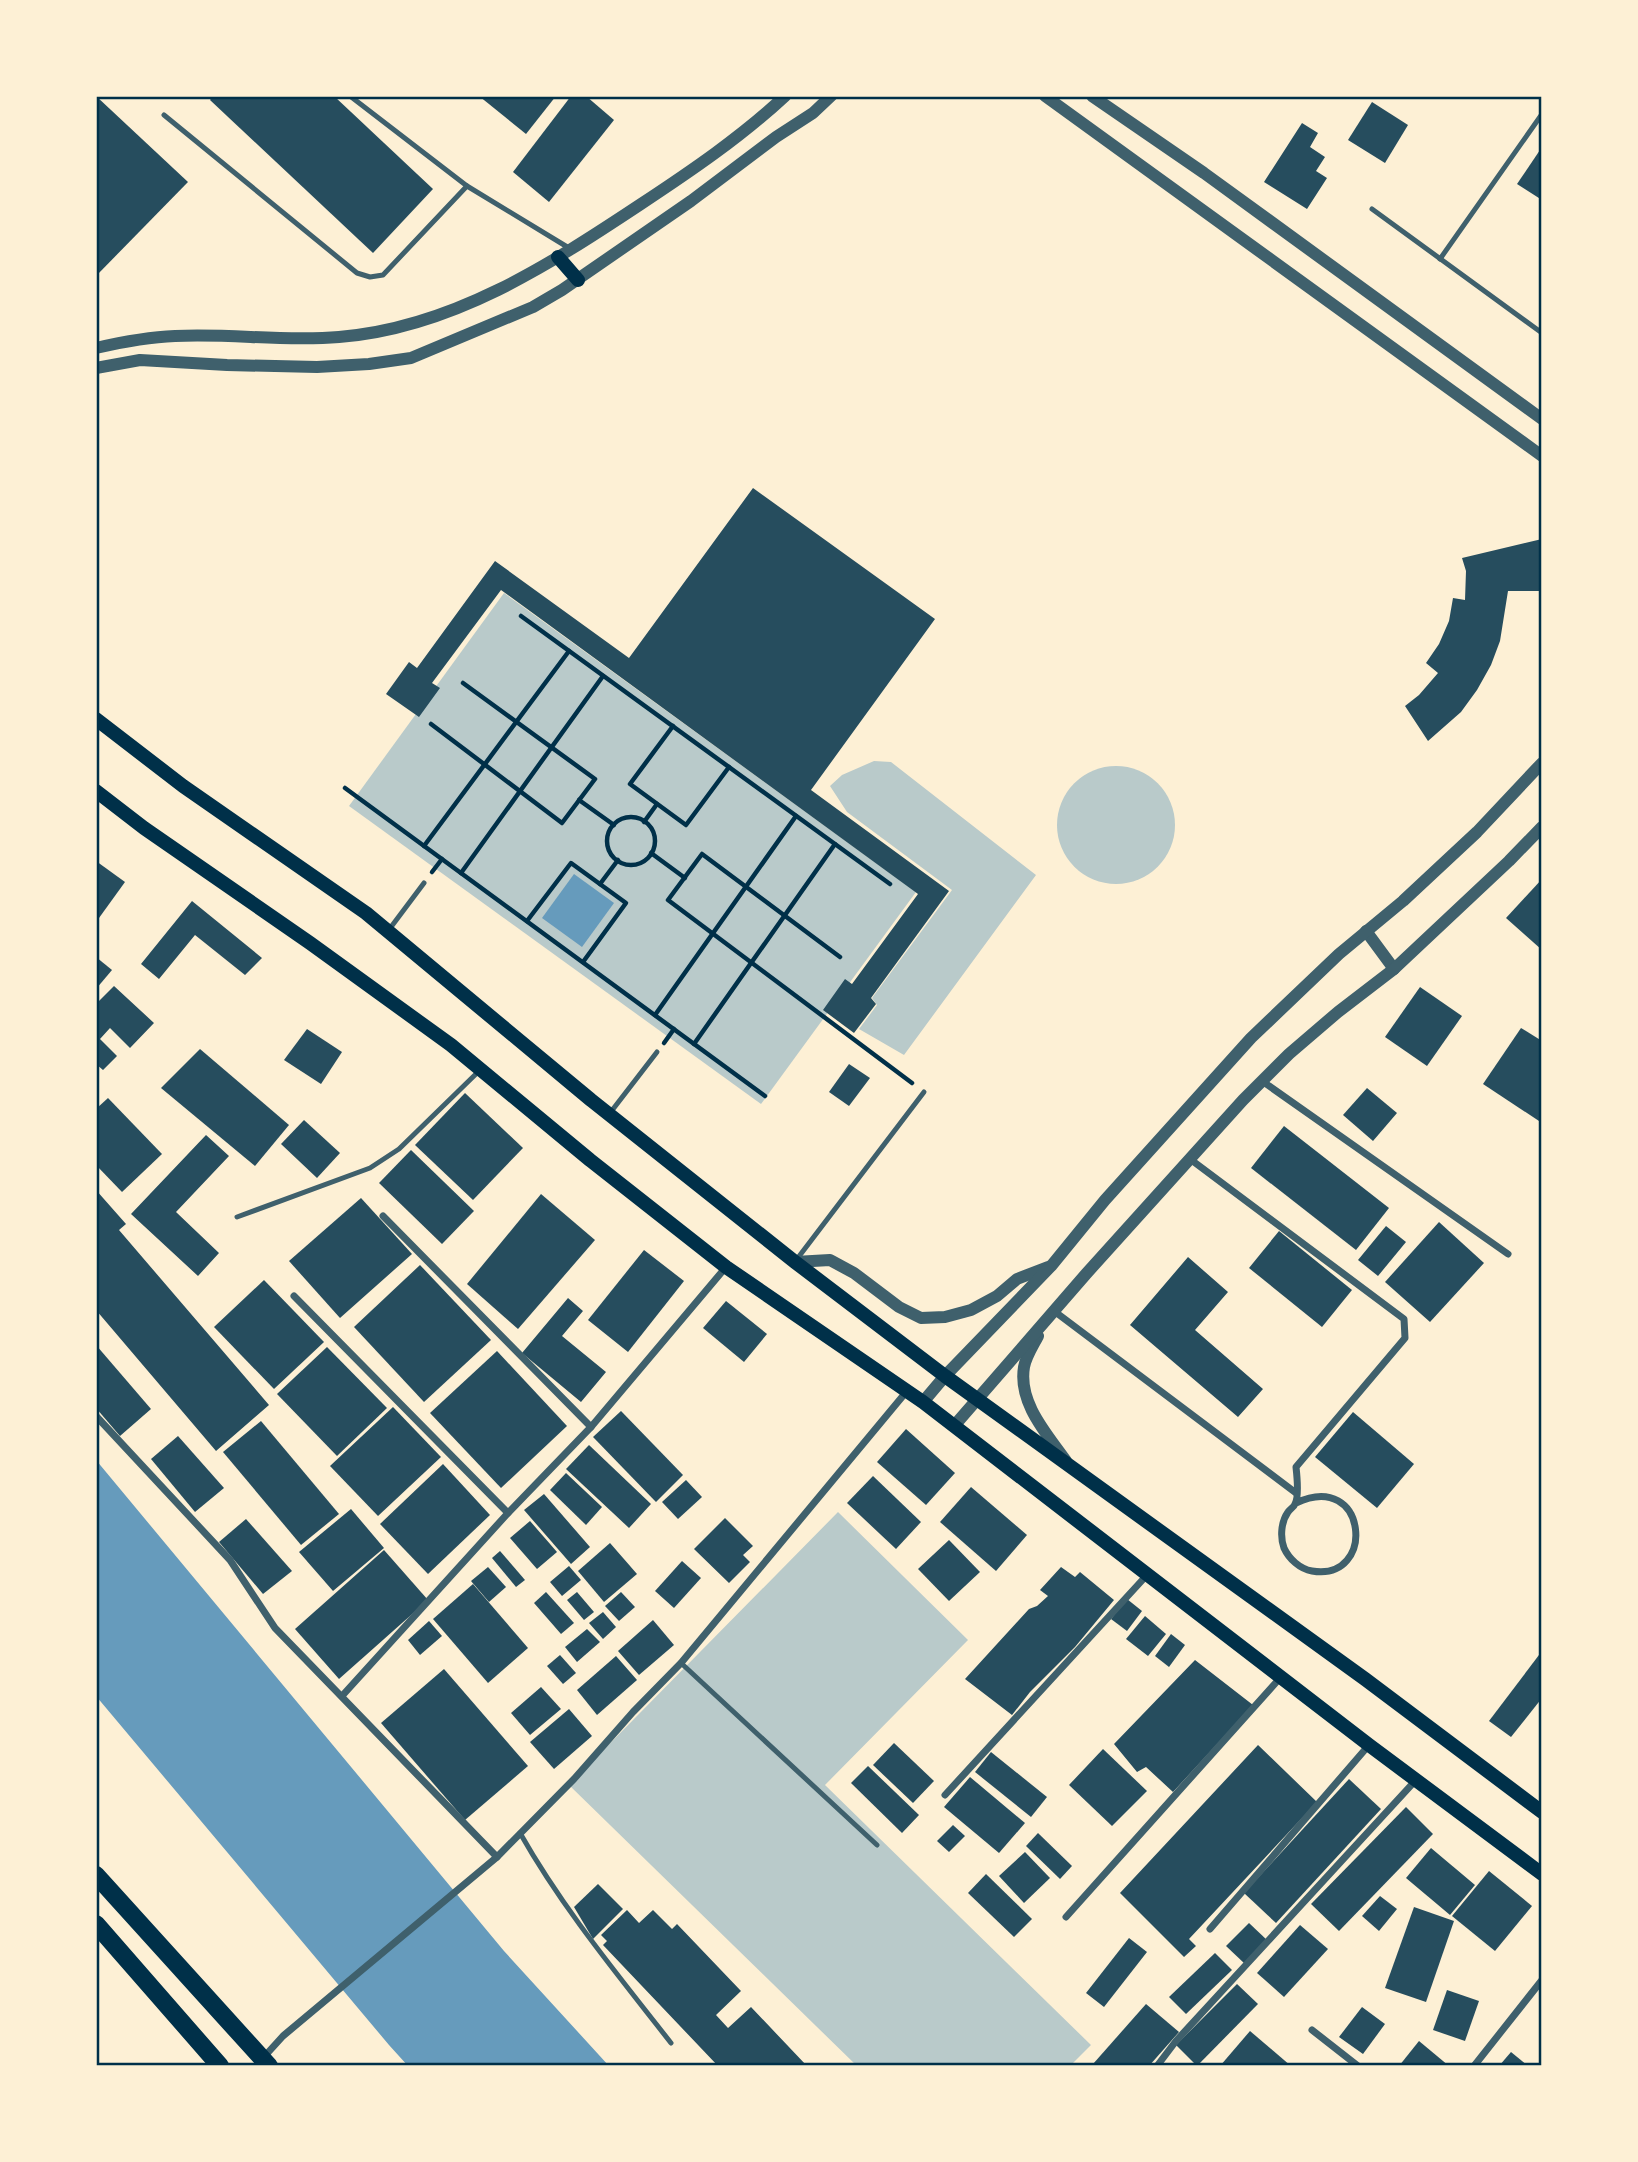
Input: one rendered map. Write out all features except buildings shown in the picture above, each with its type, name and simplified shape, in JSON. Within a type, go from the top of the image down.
[{"type":"highway","points":[[96,1875],[266,2062]]},
{"type":"highway","points":[[130,1915],[100,1928],[220,2066]]},
{"type":"main road","points":[[564,253],[578,280]]},
{"type":"main road","points":[[96,719],[183,786],[366,914],[609,1114],[795,1262],[945,1376],[1365,1679],[1542,1812]]},
{"type":"main road","points":[[96,791],[144,828],[386,998],[726,1267],[923,1402],[1369,1745],[1542,1874]]},
{"type":"street","points":[[96,348],[132,340],[175,336],[284,340],[341,337],[414,325],[472,303],[564,253],[698,166],[763,117],[785,96]]},
{"type":"street","points":[[96,368],[141,360],[317,367],[411,358],[533,307],[578,280],[813,113],[831,96]]},
{"type":"street","points":[[1045,96],[1542,456]]},
{"type":"street","points":[[1092,96],[1204,173],[1542,419]]},
{"type":"street","points":[[923,1402],[1052,1265],[1105,1199],[1251,1038],[1339,954],[1477,832],[1542,763]]},
{"type":"street","points":[[954,1426],[1190,1158],[1262,1082],[1338,1012],[1394,969],[1510,861],[1542,827]]},
{"type":"street","points":[[1366,931],[1394,969]]},
{"type":"street","points":[[1262,1082],[1508,1254]]},
{"type":"street","points":[[1190,1158],[1405,1319],[1405,1338],[1296,1467],[1296,1503],[1283,1523],[1283,1547],[1298,1565],[1309,1570],[1321,1572],[1343,1563],[1355,1544],[1356,1524],[1345,1506],[1326,1497],[1316,1496],[1296,1503]]},
{"type":"street","points":[[383,1216],[591,1427]]},
{"type":"street","points":[[795,1262],[830,1260],[864,1280],[899,1307],[921,1318],[945,1317],[971,1310],[997,1296],[1017,1279],[1052,1265]]},
{"type":"street","points":[[342,1696],[508,1513],[591,1427],[726,1267]]},
{"type":"street","points":[[294,1296],[508,1513]]},
{"type":"street","points":[[1050,1316],[1023,1369],[1026,1394],[1031,1410],[1069,1465]]},
{"type":"street","points":[[1050,1316],[1296,1493]]},
{"type":"street","points":[[266,2062],[282,2036],[497,1857],[574,1779],[681,1663],[907,1391]]},
{"type":"street","points":[[96,1416],[230,1560],[275,1628],[497,1857]]},
{"type":"street","points":[[946,1794],[1147,1575]]},
{"type":"street","points":[[1066,1917],[1281,1677]]},
{"type":"street","points":[[1210,1929],[1369,1745]]},
{"type":"street","points":[[1157,2066],[1176,2041],[1416,1780]]},
{"type":"street","points":[[1474,2066],[1542,1980]]},
{"type":"street","points":[[1312,2030],[1358,2066]]},
{"type":"lane","points":[[350,96],[467,186],[564,253]]},
{"type":"lane","points":[[1440,258],[1542,114]]},
{"type":"lane","points":[[164,116],[357,274],[370,277],[383,275],[467,186]]},
{"type":"lane","points":[[1372,209],[1542,333]]},
{"type":"lane","points":[[387,932],[424,883]]},
{"type":"lane","points":[[609,1114],[657,1052]]},
{"type":"lane","points":[[237,1217],[370,1168],[398,1149],[480,1070]]},
{"type":"lane","points":[[795,1262],[924,1092]]},
{"type":"lane","points":[[681,1663],[877,1845]]},
{"type":"lane","points":[[520,1833],[540,1869],[583,1931],[671,2043]]},
{"type":"path","points":[[521,616],[890,884]]},
{"type":"path","points":[[424,846],[569,651]]},
{"type":"path","points":[[461,873],[603,676]]},
{"type":"path","points":[[431,724],[562,823],[595,779],[463,683]]},
{"type":"path","points":[[673,726],[630,784],[657,804],[686,825],[729,767]]},
{"type":"path","points":[[345,788],[765,1096]]},
{"type":"path","points":[[579,800],[614,825]]},
{"type":"path","points":[[644,822],[657,804]]},
{"type":"path","points":[[655,1015],[797,816]]},
{"type":"path","points":[[628,818],[644,822],[653,835],[654,843],[651,853],[643,862],[628,865],[618,860],[607,846],[607,838],[614,825],[628,818]]},
{"type":"path","points":[[694,1044],[835,845]]},
{"type":"path","points":[[651,853],[685,878]]},
{"type":"path","points":[[840,957],[702,854],[668,900],[924,1092]]},
{"type":"path","points":[[600,884],[618,860]]},
{"type":"path","points":[[527,921],[571,863],[626,903],[583,962]]},
{"type":"shaded area","points":[[504,593],[916,892],[761,1104],[349,806]]},
{"type":"shaded area","points":[[874,761],[891,762],[1036,875],[904,1055],[859,1029],[877,1005],[872,998],[952,890],[847,812],[830,786],[842,775]]},
{"type":"shaded area","points":[[1116,766],[1139,770],[1158,783],[1171,802],[1175,825],[1171,848],[1158,867],[1139,880],[1116,884],[1093,880],[1074,867],[1061,848],[1057,825],[1061,802],[1074,783],[1093,770]]},
{"type":"shaded area","points":[[838,1512],[968,1640],[825,1785],[1091,2045],[1070,2066],[857,2066],[569,1785]]},
{"type":"water","points":[[574,874],[614,903],[582,947],[542,918]]},
{"type":"water","points":[[96,1460],[504,1951],[609,2066],[408,2066],[389,2045],[96,1696]]}]
